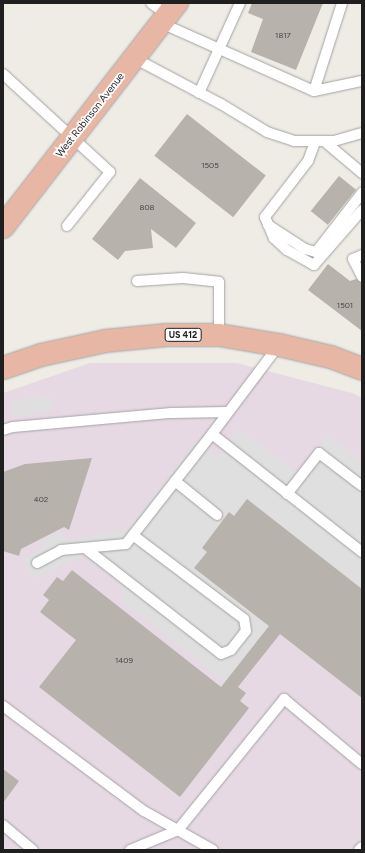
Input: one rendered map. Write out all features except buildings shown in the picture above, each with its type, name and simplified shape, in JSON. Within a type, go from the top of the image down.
[{"type":"highway","name":"West Robinson Avenue","points":[[3,227],[134,58],[164,11]]},
{"type":"highway","name":"US 412","points":[[3,368],[41,355],[106,341],[167,335],[219,335],[279,345],[331,357],[362,369]]},
{"type":"lane","points":[[199,92],[240,3]]},
{"type":"lane","points":[[314,91],[342,3]]},
{"type":"lane","points":[[164,11],[219,50],[314,91],[362,81]]},
{"type":"lane","points":[[134,58],[199,92],[267,132],[294,141],[319,142],[362,133]]},
{"type":"lane","points":[[3,74],[110,172],[67,226]]},
{"type":"lane","points":[[319,142],[362,173]]},
{"type":"lane","points":[[319,142],[308,161],[265,217],[274,238],[287,250],[314,265],[362,210]]},
{"type":"lane","points":[[268,225],[305,249],[316,252],[362,194]]},
{"type":"lane","points":[[362,255],[353,259],[362,277]]},
{"type":"lane","points":[[137,281],[183,278],[218,282],[219,335]]},
{"type":"lane","points":[[37,564],[61,550],[126,544],[279,345]]},
{"type":"lane","points":[[3,430],[14,427],[171,413],[228,412]]},
{"type":"lane","points":[[212,434],[362,552]]},
{"type":"lane","points":[[287,494],[319,453],[362,486]]},
{"type":"lane","points":[[175,481],[217,514]]},
{"type":"lane","points":[[85,548],[221,654],[231,650],[246,631],[244,618],[133,535]]},
{"type":"lane","points":[[130,850],[178,830],[284,699],[362,764]]},
{"type":"lane","points":[[3,706],[144,811],[213,850]]},
{"type":"lane","points":[[3,825],[33,850]]},
{"type":"shaded area","points":[[90,363],[237,363],[352,393],[362,398],[362,850],[3,850],[3,393]]},
{"type":"shaded area","points":[[51,396],[53,411],[13,416],[11,402]]},
{"type":"shaded area","points":[[239,429],[298,474],[328,435],[362,461],[362,589],[247,500],[234,516],[229,512],[202,548],[207,552],[194,567],[269,626],[225,682],[122,601],[121,585],[83,555],[33,579],[23,560],[43,549],[40,542],[61,531],[66,541],[128,528],[196,441],[217,458]]}]
